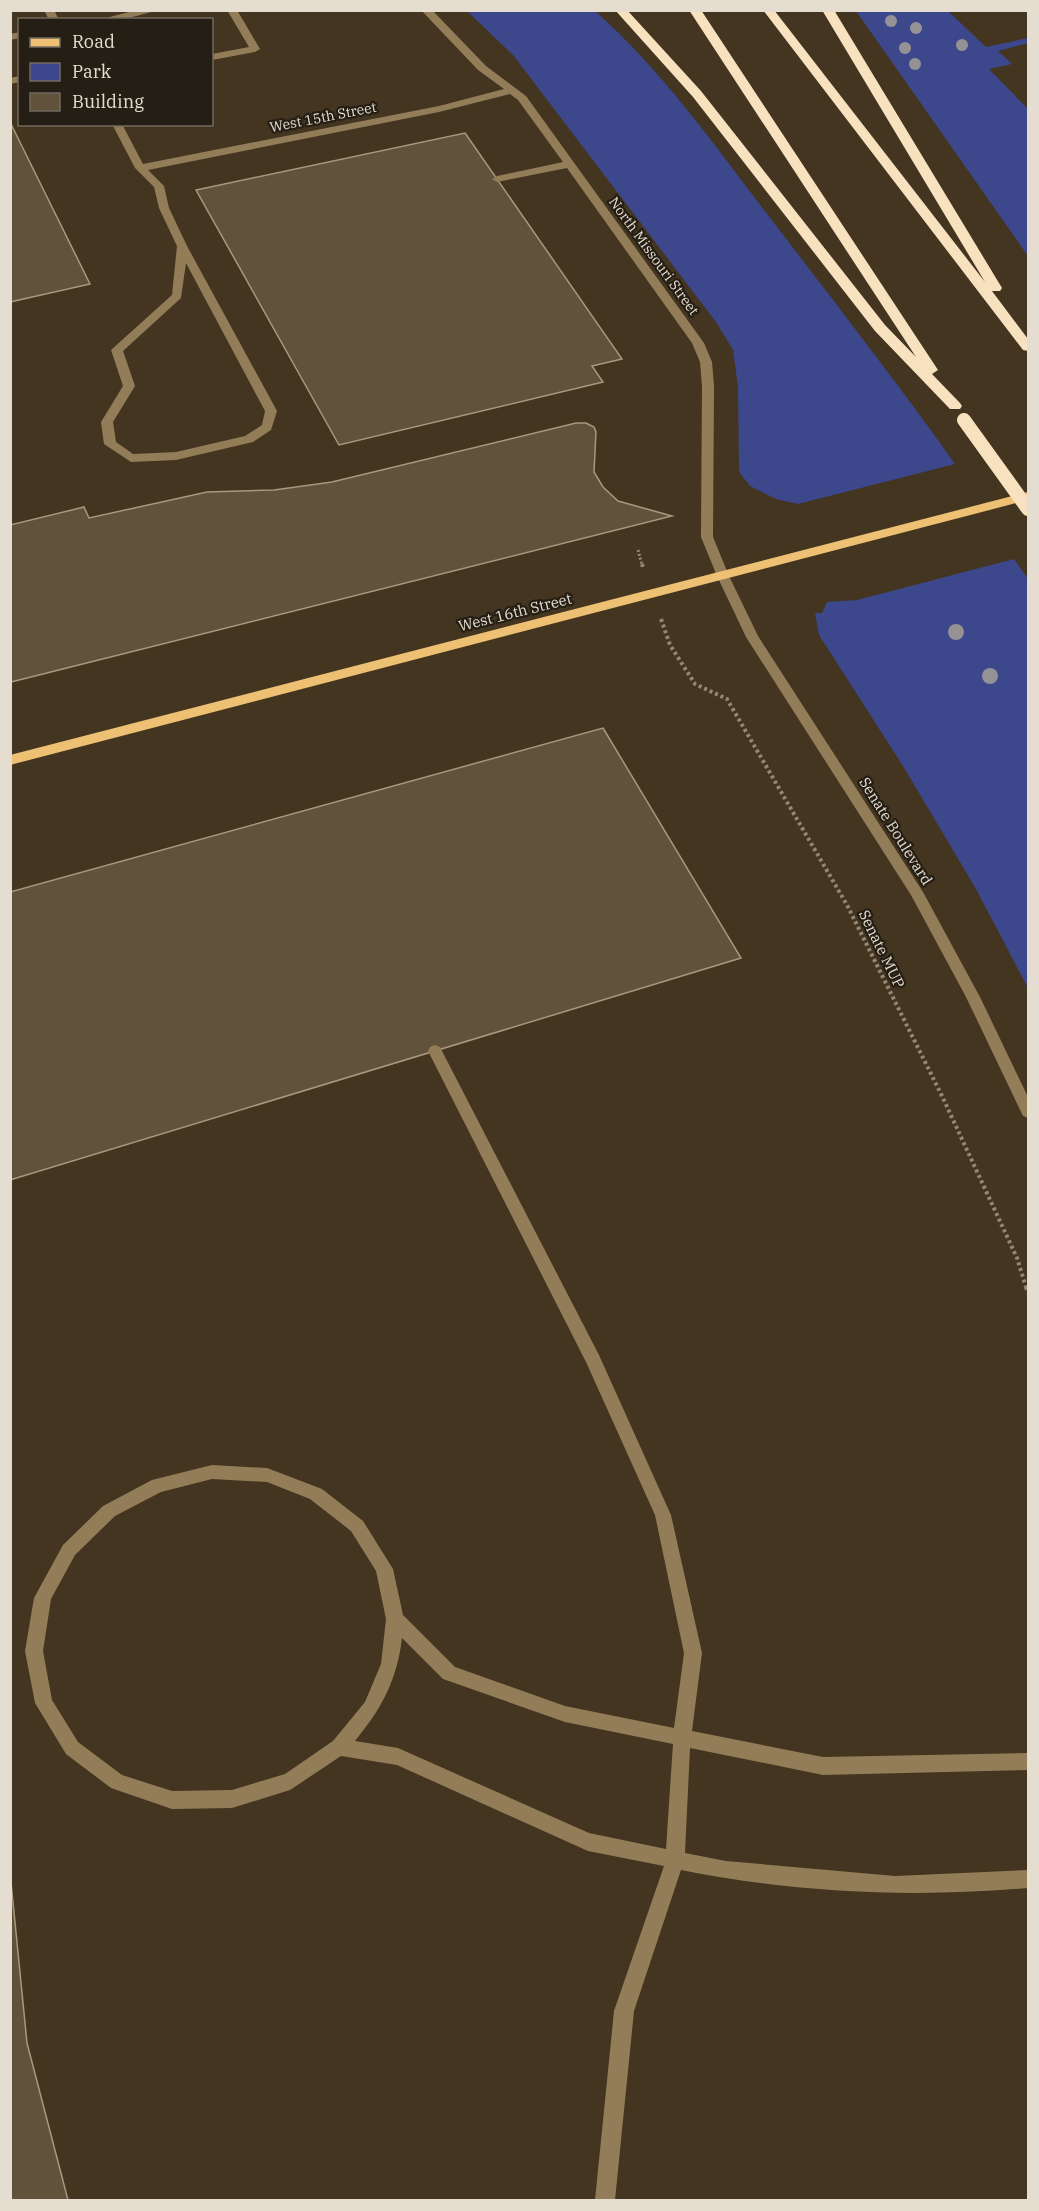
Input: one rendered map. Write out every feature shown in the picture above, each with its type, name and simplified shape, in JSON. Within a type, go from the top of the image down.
[{"type":"highway","points":[[620,10],[697,94],[880,328],[955,406]]},
{"type":"highway","points":[[695,10],[964,420],[1029,509]]},
{"type":"highway","points":[[768,10],[1029,345]]},
{"type":"highway","points":[[828,10],[1029,345]]},
{"type":"main road","name":"West 16th Street","points":[[10,760],[1029,496]]},
{"type":"street","points":[[213,57],[255,49],[232,10]]},
{"type":"street","name":"North Missouri Street","points":[[426,10],[482,68],[522,98],[698,343],[706,362],[708,386],[707,537],[723,576]]},
{"type":"street","points":[[119,18],[152,14]]},
{"type":"street","name":"West 15th Street","points":[[140,168],[439,110],[510,91]]},
{"type":"street","points":[[118,126],[140,168],[159,186],[164,208],[182,246],[271,411],[267,427],[249,439],[176,456],[131,458],[110,444],[108,433],[107,422],[129,386],[117,350],[177,296],[182,246]]},
{"type":"street","points":[[497,179],[569,164]]},
{"type":"street","name":"Senate Boulevard","points":[[723,576],[752,637],[916,892],[973,997],[1029,1112]]},
{"type":"street","points":[[435,1051],[593,1360],[663,1515],[693,1653],[682,1738],[675,1860],[624,2011],[605,2200]]},
{"type":"street","points":[[212,1473],[267,1475],[316,1494],[357,1526],[384,1569],[395,1619],[390,1664],[371,1708],[339,1747],[290,1781],[232,1799],[172,1800],[117,1782],[72,1748],[44,1703],[34,1651],[43,1598],[69,1550],[108,1511],[158,1485],[212,1473]]},
{"type":"street","points":[[395,1619],[449,1673],[565,1714],[823,1766],[1029,1761]]},
{"type":"street","points":[[339,1747],[398,1756],[588,1842],[726,1870],[895,1885],[1029,1879]]},
{"type":"path","name":"Senate MUP","points":[[670,645],[696,684],[727,699],[847,905],[942,1096],[1017,1258],[1029,1294]]},
{"type":"green space","points":[[467,11],[595,11],[644,60],[689,112],[866,343],[955,464],[798,504],[776,499],[750,486],[739,472],[738,387],[733,350],[716,322],[513,55]]},
{"type":"green space","points":[[856,11],[948,11],[986,47],[1028,38],[1028,43],[998,51],[1012,64],[989,69],[1028,109],[1028,256]]},
{"type":"green space","points":[[1014,559],[1028,579],[1028,988],[976,889],[903,766],[819,635],[815,613],[822,613],[827,602],[857,600]]},
{"type":"building","points":[[10,122],[90,284],[10,302]]},
{"type":"building","points":[[465,133],[622,359],[592,366],[603,382],[339,445],[196,190]]},
{"type":"building","points":[[576,423],[586,423],[594,427],[596,432],[594,472],[603,487],[618,501],[672,516],[11,682],[10,525],[84,507],[89,518],[207,492],[274,490],[332,482]]},
{"type":"building","points":[[603,728],[741,958],[10,1180],[10,892]]},
{"type":"building","points":[[10,1872],[27,2043],[68,2200],[10,2200]]}]
